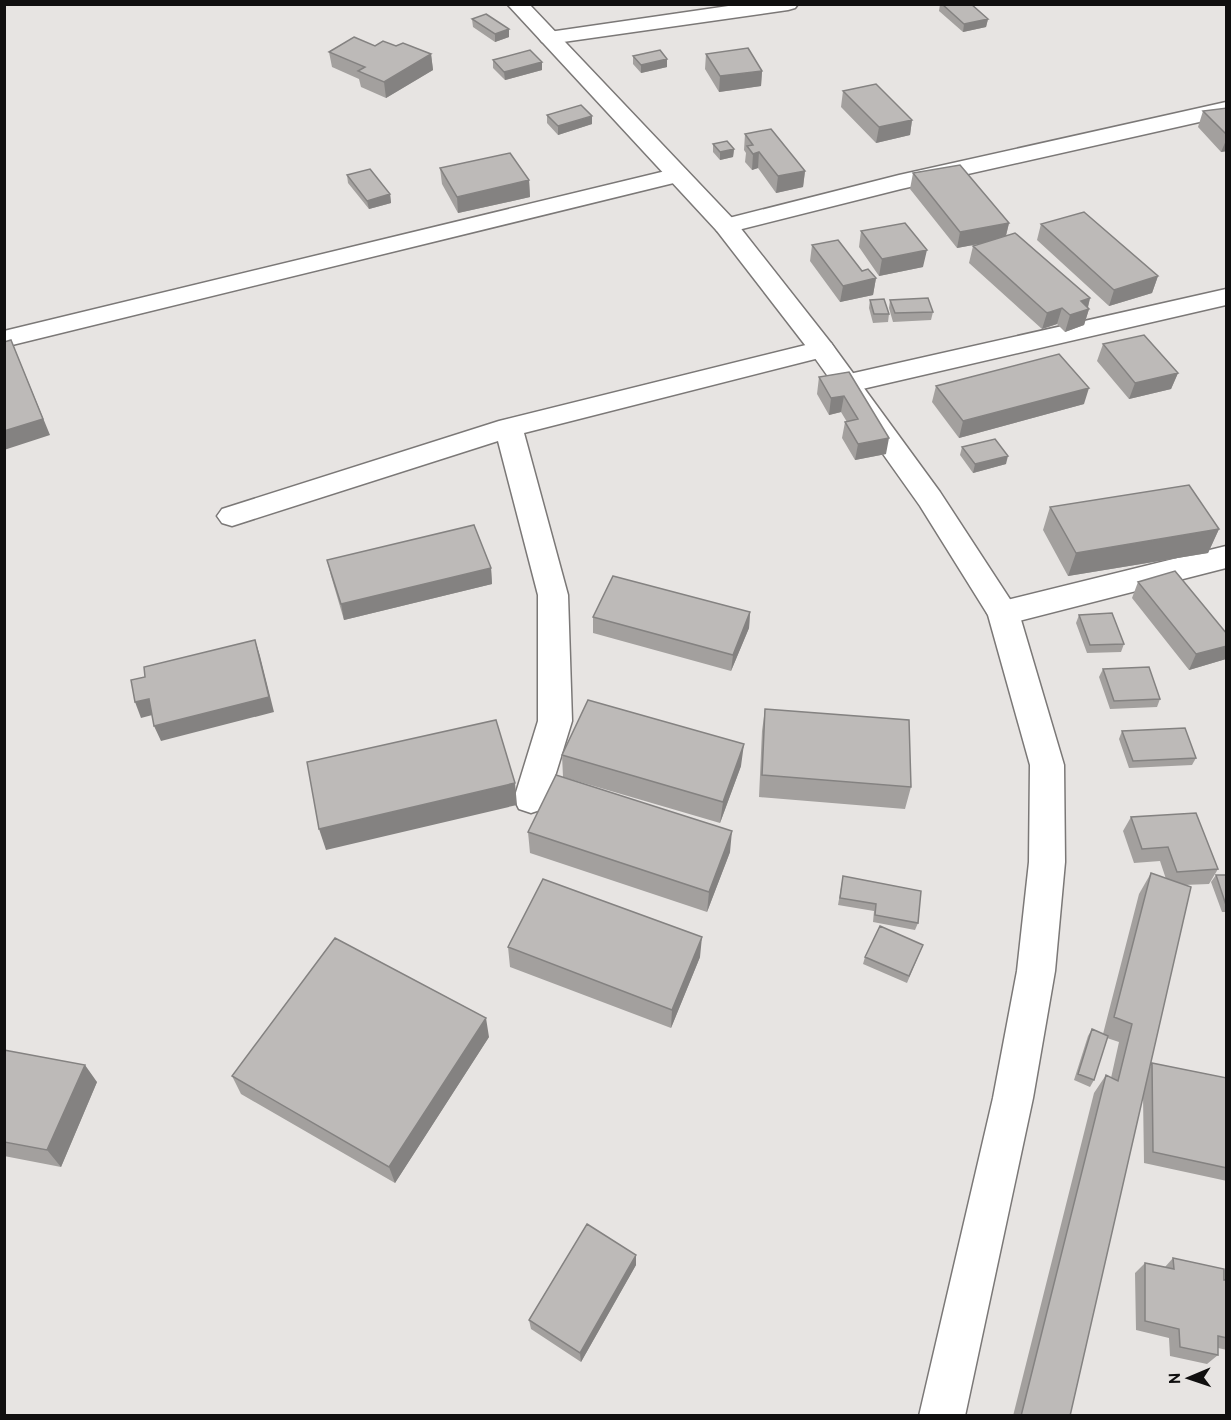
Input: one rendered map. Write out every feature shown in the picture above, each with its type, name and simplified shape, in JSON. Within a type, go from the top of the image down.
[{"type":"street","points":[[517,4],[726,226],[822,349],[930,499],[1003,613],[1047,765],[1047,862],[1036,971],[1015,1087],[942,1416]]},
{"type":"street","points":[[549,38],[788,4]]},
{"type":"street","points":[[726,226],[899,182],[1227,110]]},
{"type":"street","points":[[4,339],[678,175]]},
{"type":"street","points":[[845,384],[1227,297]]},
{"type":"street","points":[[232,516],[509,428],[822,349]]},
{"type":"street","points":[[509,428],[553,595],[555,721],[531,799]]},
{"type":"street","points":[[1003,613],[1227,557]]},
{"type":"building","points":[[942,4],[971,4],[988,19],[964,24]]},
{"type":"building","points":[[486,14],[509,29],[495,34],[472,19]]},
{"type":"building","points":[[354,37],[375,46],[383,41],[396,46],[403,43],[431,54],[384,82],[358,71],[365,67],[329,52]]},
{"type":"building","points":[[748,48],[762,71],[720,76],[706,54]]},
{"type":"building","points":[[530,50],[542,62],[504,72],[493,60]]},
{"type":"building","points":[[660,50],[667,59],[641,65],[633,56]]},
{"type":"building","points":[[876,84],[912,120],[879,127],[843,91]]},
{"type":"building","points":[[581,105],[592,116],[558,126],[547,115]]},
{"type":"building","points":[[1227,108],[1227,135],[1203,111]]},
{"type":"building","points":[[771,129],[805,171],[778,176],[759,152],[753,154],[747,146],[753,145],[745,134]]},
{"type":"building","points":[[727,141],[734,149],[720,152],[713,144]]},
{"type":"building","points":[[510,153],[529,180],[457,197],[440,168]]},
{"type":"building","points":[[960,165],[1009,223],[960,232],[913,173]]},
{"type":"building","points":[[370,169],[390,194],[367,201],[347,175]]},
{"type":"building","points":[[1084,212],[1158,276],[1114,290],[1041,224]]},
{"type":"building","points":[[905,223],[927,250],[882,259],[861,231]]},
{"type":"building","points":[[1015,233],[1090,298],[1081,301],[1089,309],[1070,315],[1062,308],[1047,313],[973,246]]},
{"type":"building","points":[[838,240],[862,271],[868,269],[876,278],[843,286],[812,245]]},
{"type":"building","points":[[928,298],[933,312],[895,313],[890,300]]},
{"type":"building","points":[[884,299],[889,314],[874,314],[870,300]]},
{"type":"building","points":[[1144,335],[1178,373],[1135,383],[1103,344]]},
{"type":"building","points":[[11,340],[43,419],[4,431],[4,342]]},
{"type":"building","points":[[1059,354],[1089,388],[963,421],[936,386]]},
{"type":"building","points":[[849,372],[889,438],[858,444],[845,422],[858,419],[844,396],[831,398],[819,377]]},
{"type":"building","points":[[995,439],[1008,456],[975,464],[962,447]]},
{"type":"building","points":[[1189,485],[1219,529],[1076,553],[1050,507]]},
{"type":"building","points":[[474,525],[491,568],[341,604],[327,560]]},
{"type":"building","points":[[1175,571],[1227,634],[1227,646],[1196,654],[1138,582]]},
{"type":"building","points":[[613,576],[750,612],[733,655],[593,617]]},
{"type":"building","points":[[1112,613],[1124,644],[1090,645],[1079,615]]},
{"type":"building","points":[[255,640],[269,697],[154,726],[149,699],[135,702],[131,680],[145,677],[144,667]]},
{"type":"building","points":[[1149,667],[1160,699],[1114,701],[1103,669]]},
{"type":"building","points":[[588,700],[744,744],[723,802],[562,755]]},
{"type":"building","points":[[765,709],[909,720],[911,787],[762,775]]},
{"type":"building","points":[[496,720],[515,783],[319,829],[307,762]]},
{"type":"building","points":[[1185,728],[1196,758],[1133,761],[1122,731]]},
{"type":"building","points":[[556,775],[732,831],[709,892],[528,832]]},
{"type":"building","points":[[1196,813],[1218,869],[1177,872],[1168,847],[1142,849],[1131,817]]},
{"type":"building","points":[[1151,873],[1191,887],[1070,1416],[1021,1416],[1106,1075],[1118,1081],[1132,1024],[1114,1017]]},
{"type":"building","points":[[1216,875],[1227,875],[1227,905],[1226,905]]},
{"type":"building","points":[[843,876],[921,891],[918,923],[875,915],[876,904],[840,898]]},
{"type":"building","points":[[543,879],[702,937],[672,1010],[508,947]]},
{"type":"building","points":[[880,926],[923,945],[909,976],[865,957]]},
{"type":"building","points":[[335,938],[486,1018],[389,1167],[232,1076]]},
{"type":"building","points":[[1092,1029],[1108,1036],[1094,1080],[1078,1074]]},
{"type":"building","points":[[4,1050],[85,1065],[47,1150],[4,1142]]},
{"type":"building","points":[[1152,1063],[1227,1078],[1227,1168],[1153,1152]]},
{"type":"building","points":[[587,1224],[636,1255],[580,1353],[529,1320]]},
{"type":"building","points":[[1173,1258],[1224,1269],[1224,1280],[1227,1280],[1227,1338],[1218,1336],[1218,1355],[1180,1347],[1179,1329],[1145,1321],[1145,1263],[1174,1269]]}]
